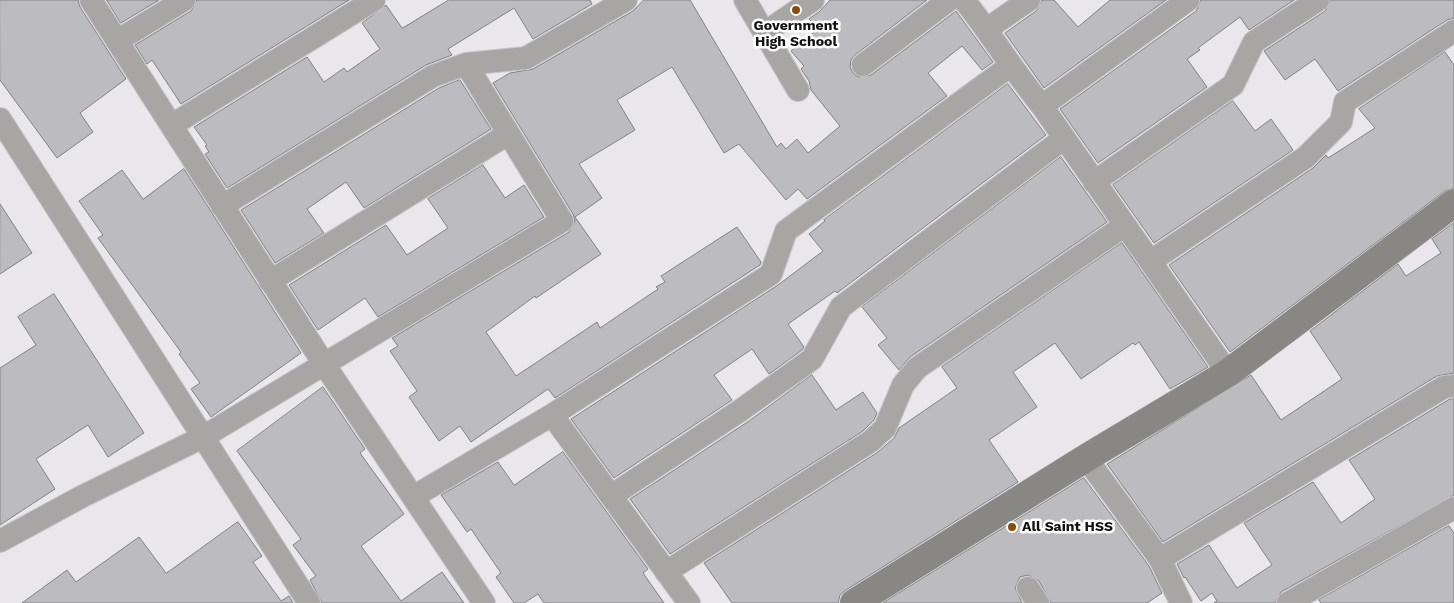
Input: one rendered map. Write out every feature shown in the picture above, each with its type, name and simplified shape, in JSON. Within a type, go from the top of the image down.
[{"type":"street","points":[[92,0],[270,281],[484,603]]},
{"type":"street","points":[[118,41],[184,0]]},
{"type":"street","points":[[172,125],[374,0]]},
{"type":"street","points":[[222,206],[433,76],[466,64],[526,58],[626,0]]},
{"type":"street","points":[[746,0],[798,90]]},
{"type":"street","points":[[764,34],[813,0]]},
{"type":"street","points":[[863,65],[949,0]]},
{"type":"street","points":[[964,0],[987,29],[1010,66],[1042,106],[1063,139],[1151,261],[1228,373]]},
{"type":"street","points":[[987,29],[1029,0]]},
{"type":"street","points":[[1042,106],[1188,0]]},
{"type":"street","points":[[1094,182],[1233,85],[1254,42],[1318,0]]},
{"type":"street","points":[[1151,261],[1306,157],[1341,122],[1345,102],[1454,31]]},
{"type":"street","points":[[0,541],[83,496],[203,437],[562,221],[466,64]]},
{"type":"street","points":[[413,497],[552,415],[771,274],[786,231],[1010,66]]},
{"type":"street","points":[[0,119],[309,603]]},
{"type":"street","points":[[270,281],[508,134]]},
{"type":"street","points":[[611,496],[741,410],[812,359],[841,307],[1063,139]]},
{"type":"street","points":[[854,603],[1086,458],[1228,373],[1454,203]]},
{"type":"street","points":[[666,572],[871,441],[885,428],[903,385],[917,368],[1124,226]]},
{"type":"street","points":[[1160,558],[1444,386],[1454,386]]},
{"type":"street","points":[[552,415],[689,603]]},
{"type":"street","points":[[1086,458],[1160,558],[1175,601]]},
{"type":"street","points":[[1288,603],[1454,508]]},
{"type":"building","points":[[0,0],[78,0],[80,7],[126,79],[80,113],[93,132],[57,158],[0,80]]},
{"type":"building","points":[[107,0],[159,0],[121,23]]},
{"type":"building","points":[[197,0],[349,0],[181,104],[152,60],[147,64],[135,45],[191,11]]},
{"type":"building","points":[[449,0],[590,0],[592,4],[533,39],[514,8],[448,49],[452,55],[426,65],[227,188],[205,154],[209,152],[205,146],[207,145],[194,127],[307,57],[324,82],[344,68],[347,72],[380,49],[362,23],[386,5],[402,28]]},
{"type":"building","points":[[644,0],[690,0],[777,147],[781,143],[786,149],[797,139],[808,153],[840,126],[811,90],[809,81],[801,69],[804,66],[791,51],[818,29],[809,19],[830,0],[927,0],[855,55],[851,60],[850,67],[858,77],[871,75],[956,11],[993,62],[982,70],[962,46],[928,73],[947,96],[807,199],[798,189],[786,200],[739,144],[724,153],[672,67],[617,100],[635,130],[579,164],[602,198],[575,217],[601,254],[536,298],[535,296],[486,332],[516,376],[597,322],[600,328],[658,289],[656,287],[665,282],[661,276],[737,227],[761,262],[760,265],[555,398],[548,389],[471,442],[460,426],[439,441],[409,397],[417,391],[390,351],[398,346],[392,338],[569,232],[575,221],[573,214],[493,83],[510,73],[533,69],[633,11]]},
{"type":"building","points":[[1042,0],[1054,0],[1078,27],[1110,0],[1166,0],[1044,88],[1005,33],[1036,11]]},
{"type":"building","points":[[1201,0],[1294,0],[1249,30],[1240,17],[1198,48],[1200,50],[1187,59],[1207,87],[1098,163],[1060,109],[1196,11]]},
{"type":"building","points":[[1331,0],[1454,0],[1454,18],[1447,20],[1338,91],[1315,59],[1285,80],[1264,51],[1325,11]]},
{"type":"building","points":[[1445,52],[1454,65],[1454,188],[1445,191],[1230,352],[1169,265],[1313,168],[1326,155],[1328,158],[1375,128],[1359,109]]},
{"type":"building","points":[[460,80],[491,129],[364,208],[346,182],[307,209],[324,233],[275,263],[241,210],[439,88]]},
{"type":"building","points":[[1008,84],[1046,135],[837,293],[835,291],[788,324],[804,347],[769,374],[752,349],[714,375],[732,400],[614,478],[571,419],[778,285],[823,251],[809,234],[824,220]]},
{"type":"building","points":[[1233,101],[1255,131],[1271,119],[1293,150],[1154,243],[1113,185]]},
{"type":"building","points":[[1061,157],[1107,222],[910,357],[899,370],[878,345],[887,338],[862,307]]},
{"type":"building","points":[[483,165],[505,198],[524,185],[544,217],[378,317],[365,298],[318,330],[289,285],[386,225],[407,255],[448,228],[428,199]]},
{"type":"building","points":[[184,169],[301,353],[211,417],[191,389],[200,383],[179,354],[181,352],[98,238],[103,235],[79,201],[122,170],[143,199]]},
{"type":"building","points":[[0,204],[32,253],[0,274]]},
{"type":"building","points":[[1454,223],[1454,373],[1437,376],[1163,542],[1107,464],[1251,375],[1281,420],[1342,379],[1310,331],[1398,264],[1406,276],[1441,253],[1432,239]]},
{"type":"building","points":[[1122,243],[1208,367],[1170,389],[1139,342],[1135,345],[1133,343],[1081,379],[1055,343],[1013,372],[1037,407],[989,440],[1018,482],[846,590],[840,595],[838,603],[732,603],[704,563],[878,452],[894,438],[899,428],[957,388],[942,367]]},
{"type":"building","points":[[54,294],[144,433],[108,457],[88,425],[36,459],[55,489],[0,525],[0,368],[36,345],[18,317]]},
{"type":"building","points":[[812,375],[836,410],[863,392],[877,413],[874,420],[863,431],[670,554],[630,499],[749,421]]},
{"type":"building","points":[[323,387],[365,449],[360,453],[404,514],[361,546],[401,601],[442,572],[464,603],[322,603],[310,580],[316,576],[293,545],[301,539],[237,451]]},
{"type":"building","points":[[1454,399],[1454,495],[1281,592],[1275,603],[1214,603],[1217,601],[1212,593],[1201,601],[1184,578],[1177,564],[1209,545],[1237,588],[1272,565],[1244,523],[1313,482],[1341,523],[1375,499],[1349,460],[1448,400]]},
{"type":"building","points":[[563,452],[648,569],[643,573],[664,603],[544,603],[538,594],[524,603],[514,603],[496,577],[501,573],[471,529],[467,532],[441,495],[498,462],[514,485]]},
{"type":"building","points":[[1084,478],[1149,566],[1162,593],[1147,603],[1051,603],[1039,581],[1028,575],[1020,577],[1015,588],[1022,603],[883,603]]},
{"type":"building","points":[[238,522],[262,556],[253,562],[281,601],[289,596],[293,603],[22,603],[67,570],[76,582],[139,537],[166,573]]},
{"type":"building","points":[[1449,526],[1454,533],[1454,603],[1321,603],[1319,600]]},
{"type":"place","name":"Government High School","points":[[796,10]]},
{"type":"place","name":"All Saint HSS","points":[[1012,527]]}]
